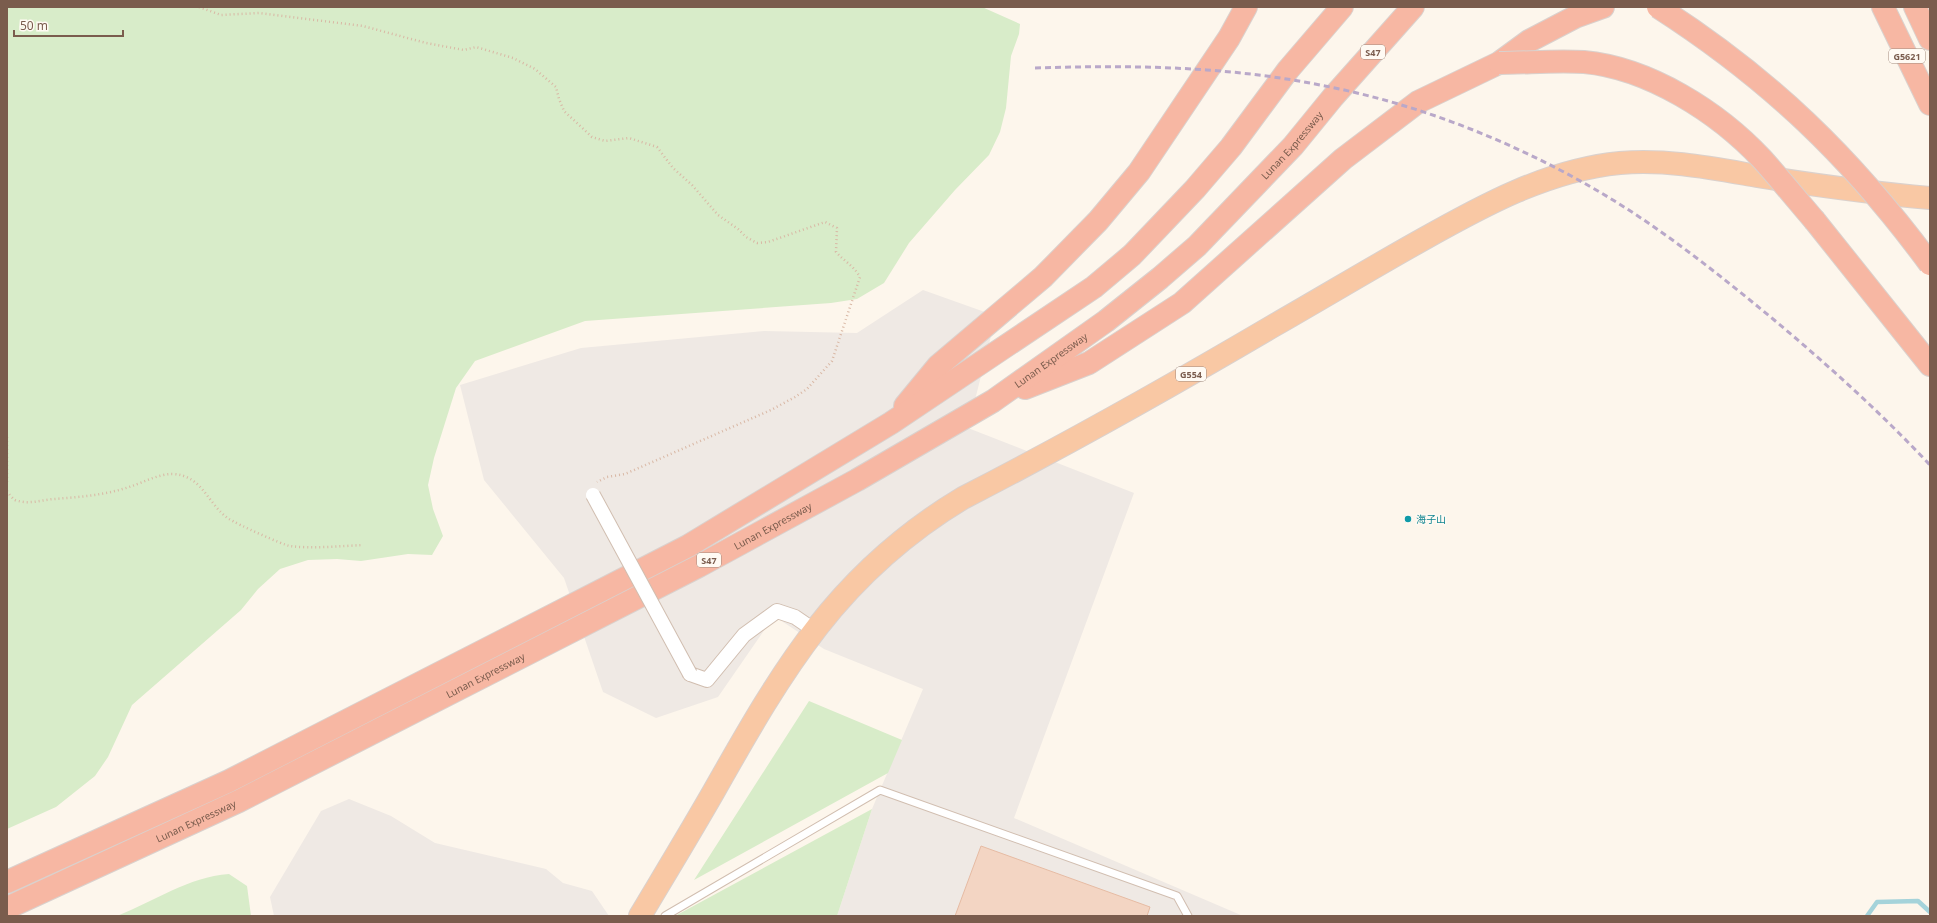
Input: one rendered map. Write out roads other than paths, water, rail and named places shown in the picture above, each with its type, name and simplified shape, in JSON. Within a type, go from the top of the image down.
[{"type":"highway","points":[[891,423],[938,366],[1043,277],[1098,221],[1139,172],[1230,38],[1246,7]]},
{"type":"highway","name":"S47","points":[[7,882],[229,781],[688,546],[891,423],[1094,287],[1132,255],[1196,189],[1231,147],[1288,70],[1342,7]]},
{"type":"highway","name":"Lunan Expressway","points":[[7,908],[239,801],[699,566],[857,480],[993,401],[1106,321],[1198,246],[1293,146],[1333,97],[1413,7]]},
{"type":"highway","points":[[993,401],[1089,363],[1182,303],[1343,159],[1418,102],[1499,63],[1528,41],[1574,17],[1604,7]]},
{"type":"highway","points":[[1658,7],[1734,59],[1800,114],[1870,188],[1930,264]]},
{"type":"highway","name":"G5621","points":[[1883,7],[1930,104]]},
{"type":"highway","name":"G5621","points":[[1915,7],[1930,40]]},
{"type":"highway","points":[[1499,63],[1585,62],[1611,67],[1633,74],[1671,90],[1708,112],[1755,153],[1815,221],[1930,365]]},
{"type":"highway","name":"G554","points":[[640,916],[754,719],[779,679],[814,630],[837,602],[897,543],[937,514],[1127,411],[1466,216],[1522,189],[1559,176],[1592,167],[1649,161],[1694,165],[1831,186],[1930,198]]},
{"type":"street","points":[[593,496],[690,674],[707,680],[744,635],[777,611],[795,617],[814,630]]},
{"type":"lane","points":[[665,916],[880,790],[1177,896],[1188,916]]},
{"type":"waterway","points":[[1867,916],[1877,902],[1918,901],[1930,912]]},
{"type":"railway","points":[[1035,68],[1143,67],[1214,70],[1320,85],[1391,102],[1425,113],[1460,125],[1527,153],[1615,201],[1708,266],[1814,354],[1873,408],[1930,465]]},
{"type":"place","name":"海子山","points":[[1408,519]]}]
